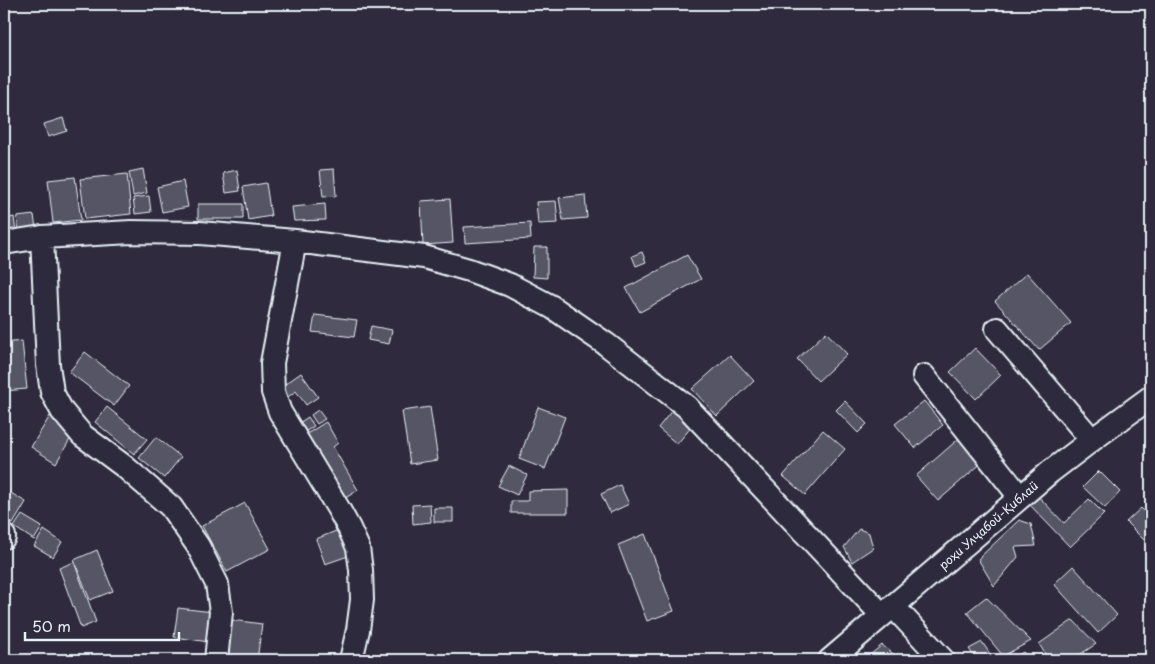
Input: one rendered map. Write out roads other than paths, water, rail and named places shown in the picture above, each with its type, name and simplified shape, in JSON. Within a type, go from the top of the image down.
[{"type":"street","points":[[4,243],[42,237],[131,232],[200,233],[295,241],[424,257],[469,270],[510,285],[552,307],[606,344],[687,407],[888,611],[943,660]]},
{"type":"street","points":[[42,237],[48,365],[52,392],[62,411],[82,435],[125,467],[170,506],[198,546],[217,584],[222,612],[216,660]]},
{"type":"street","points":[[295,241],[272,364],[272,392],[280,412],[338,508],[358,548],[362,600],[351,660]]},
{"type":"street","points":[[997,329],[1092,440]]},
{"type":"street","points":[[924,376],[1020,497]]},
{"type":"street","name":"роҳи Улҷабой-Қиблаӣ","points":[[830,660],[1050,472],[1151,397]]}]
